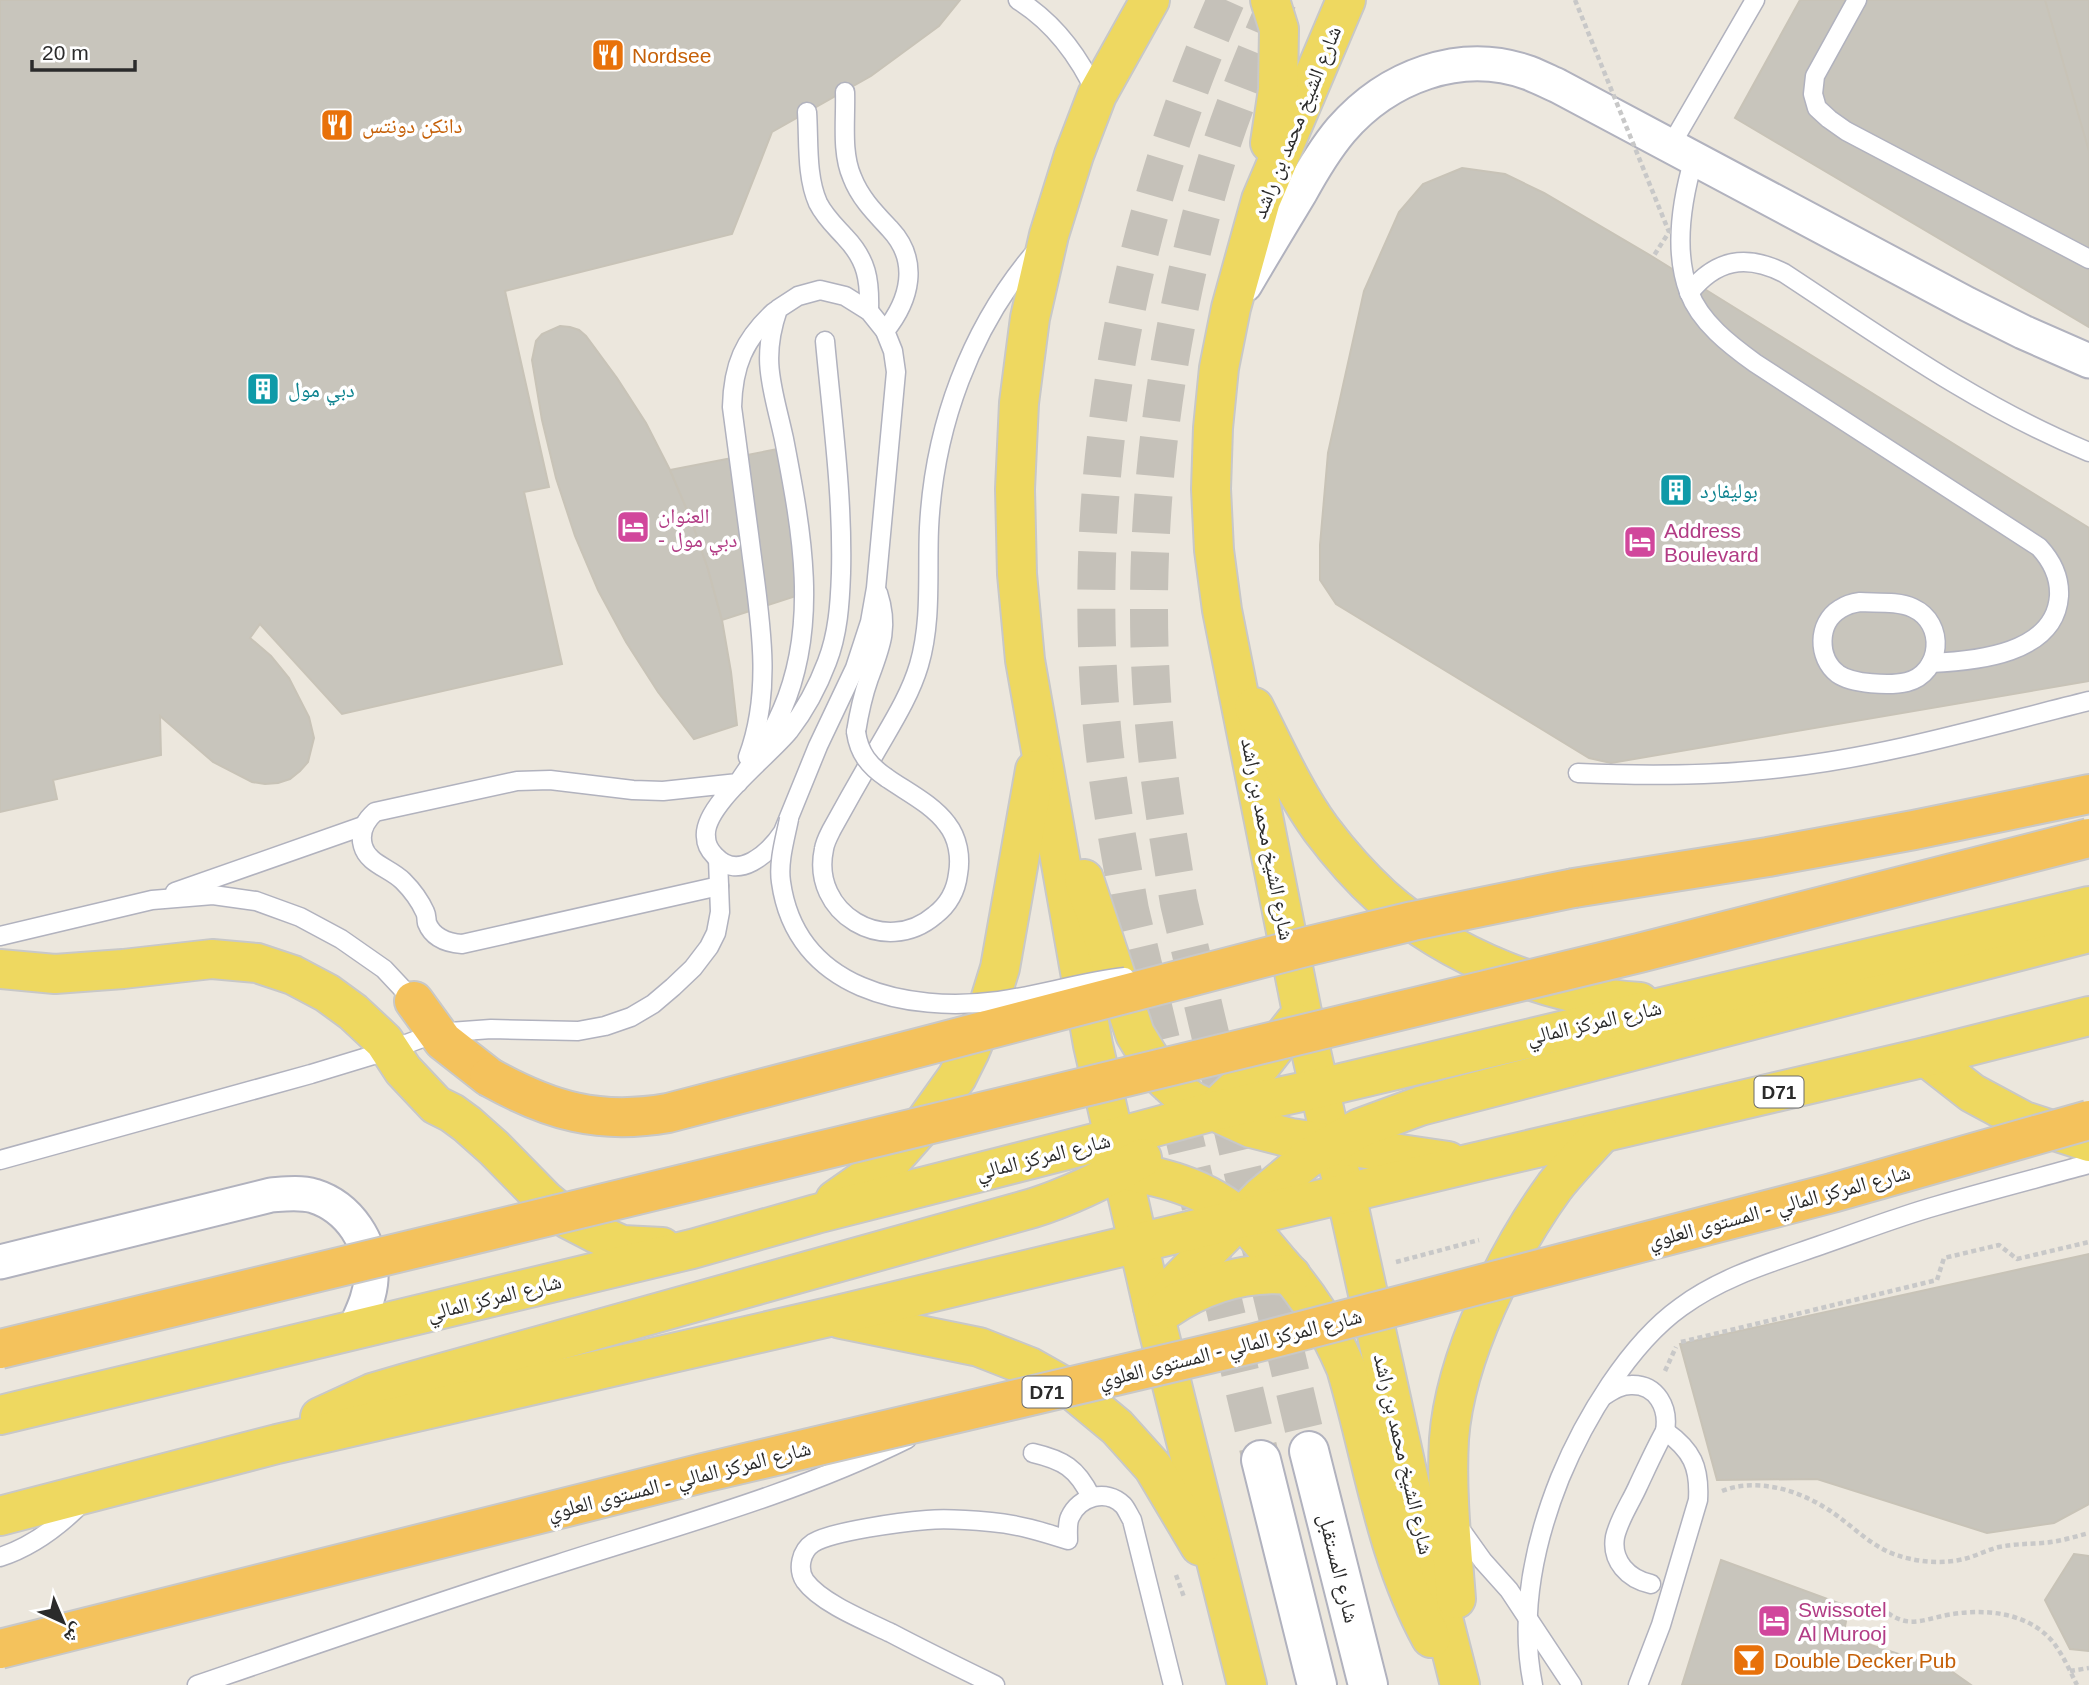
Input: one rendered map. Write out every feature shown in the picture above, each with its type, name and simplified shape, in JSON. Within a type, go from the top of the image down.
[{"type":"highway","points":[[414,1001],[443,1041],[489,1077],[531,1099],[575,1114],[645,1117],[840,1070],[1413,921],[1623,878],[1914,831],[2089,794]]},
{"type":"highway","points":[[0,1349],[1639,953],[2089,838]]},
{"type":"highway","name":"شارع المركز المالي - المستوى العلوي","points":[[0,1649],[703,1473],[1265,1340],[1832,1193],[2089,1120]]},
{"type":"main road","points":[[1150,0],[1097,95],[1074,155],[1049,235],[1030,318],[1019,403],[1015,489],[1017,574],[1024,647],[1039,744],[1093,1045],[1154,1314],[1247,1685]]},
{"type":"main road","points":[[1261,200],[1278,90],[1279,29],[1270,0]]},
{"type":"main road","name":"شارع الشيخ محمد بن راشد","points":[[1346,0],[1261,200],[1231,308],[1219,368],[1213,428],[1211,489],[1214,550],[1222,610],[1301,1002],[1416,1512],[1460,1685]]},
{"type":"main road","points":[[1234,670],[1320,826],[1342,856],[1382,897],[1418,925],[1509,973],[1562,990],[1617,1001],[1674,1003]]},
{"type":"main road","points":[[1039,744],[1131,1024],[1160,1075],[1185,1096],[1251,1128],[1291,1138],[1468,1164]]},
{"type":"main road","points":[[816,1214],[892,1160],[922,1126],[957,1077],[970,1051],[988,1010],[1000,968],[1039,744]]},
{"type":"main road","name":"شارع المركز المالي","points":[[0,1415],[692,1249],[1038,1157],[1118,1154],[1214,1111],[2089,906]]},
{"type":"main road","points":[[1154,1314],[1240,1218],[1283,1178],[1332,1144],[1389,1116],[2089,933]]},
{"type":"main road","points":[[0,969],[55,974],[212,959],[257,963],[293,975],[327,993],[353,1012],[384,1041],[403,1070],[436,1105],[467,1124],[568,1219],[622,1245],[692,1249]]},
{"type":"main road","points":[[1138,1038],[1181,1049],[1226,1044],[1267,1025],[1284,1010],[1301,1002]]},
{"type":"main road","points":[[1214,1111],[1269,1056],[1301,1002]]},
{"type":"main road","name":"D71","points":[[0,1516],[277,1444],[829,1317],[2089,1016]]},
{"type":"main road","points":[[1926,1057],[1972,1093],[2024,1121],[2089,1142]]},
{"type":"main road","points":[[1451,1098],[1424,1118],[1421,1129],[1423,1140],[1430,1149],[1468,1164]]},
{"type":"main road","points":[[1460,1685],[1448,1474],[1449,1436],[1456,1399],[1487,1305],[1519,1241],[1557,1185],[1601,1134]]},
{"type":"main road","points":[[277,1444],[339,1407],[406,1382],[1056,1201],[1118,1154]]},
{"type":"main road","points":[[1118,1154],[1151,1174],[1183,1185],[1213,1200],[1240,1218],[1291,1275],[1316,1308],[1333,1337],[1346,1368],[1399,1568],[1415,1609],[1460,1685]]},
{"type":"main road","points":[[986,1170],[1030,1174],[1038,1178],[1043,1195],[1033,1208]]},
{"type":"main road","points":[[1154,1314],[1165,1311],[1209,1286],[1241,1276],[1274,1273],[1291,1275]]},
{"type":"main road","points":[[829,1317],[979,1347],[1030,1367],[1076,1393],[1117,1427],[1153,1468],[1222,1584]]},
{"type":"main road","name":"شارع المستقبل","points":[[1309,1451],[1368,1685]]},
{"type":"main road","points":[[1261,1460],[1317,1685]]},
{"type":"street","points":[[1231,308],[1317,163],[1340,131],[1365,105],[1395,84],[1430,70],[1463,64],[1496,65],[1528,73],[1967,304],[2089,361]]},
{"type":"street","points":[[0,1262],[271,1195],[293,1193],[314,1196],[334,1206],[351,1220],[363,1238],[370,1259],[371,1280],[366,1302],[354,1331]]},
{"type":"lane","points":[[1018,0],[1054,29],[1071,49],[1086,71],[1097,95]]},
{"type":"lane","points":[[1755,0],[1682,152],[1688,180],[1681,225],[1689,293],[1702,314],[1735,349],[2039,547],[2049,559],[2058,580],[2059,603],[2054,618],[2044,631],[2025,644],[1961,662],[1931,663]]},
{"type":"lane","points":[[1857,0],[1815,76],[1813,94],[1818,108],[1846,131],[2089,260]]},
{"type":"lane","points":[[845,92],[847,164],[852,179],[869,206],[896,237],[907,259],[908,291],[902,307],[884,331]]},
{"type":"lane","points":[[807,112],[812,187],[819,206],[858,253],[867,272],[869,311]]},
{"type":"lane","points":[[876,588],[884,631],[882,646],[864,695],[856,732],[862,754],[869,764],[934,810],[947,824],[956,841],[960,859],[953,895],[942,910],[920,926],[894,933],[858,925],[840,911],[828,892],[822,870],[824,848],[832,829],[908,692],[919,665],[925,636],[929,524],[934,482],[945,429],[964,366],[1001,296],[1049,235]]},
{"type":"lane","points":[[1689,293],[1700,279],[1715,269],[1750,261],[1768,265],[1930,370],[1994,407],[2089,452]]},
{"type":"lane","points":[[738,783],[755,739],[763,675],[762,634],[732,407],[733,382],[738,361],[761,324],[799,296],[820,290],[845,296],[869,311],[884,331],[893,351],[896,372],[876,588],[870,622],[855,668],[775,844],[754,861],[743,866],[730,865],[718,859],[709,850],[707,824],[738,783],[789,731],[811,697],[828,660],[839,611],[841,510],[825,341]]},
{"type":"lane","points":[[0,936],[152,900],[363,826],[375,812],[517,781],[550,780],[663,791],[738,783],[768,739],[783,709],[796,668],[802,637],[805,575],[800,532],[768,364],[768,345],[778,309]]},
{"type":"lane","points":[[1848,604],[1902,604],[1925,615],[1933,625],[1936,651],[1931,663],[1915,679],[1904,682],[1858,681],[1846,678],[1836,672],[1824,653],[1824,629],[1837,610],[1848,604]]},
{"type":"lane","points":[[1578,773],[1647,776],[1783,768],[1917,743],[2089,701]]},
{"type":"lane","points":[[789,818],[780,880],[793,926],[806,947],[823,965],[843,979],[866,989],[901,999],[965,1004],[1032,996],[1128,976],[1165,974],[1191,977]]},
{"type":"lane","points":[[363,826],[362,844],[367,855],[402,880],[421,904],[432,930],[450,943],[462,944],[719,886]]},
{"type":"lane","points":[[0,1160],[311,1074],[436,1033],[491,1029],[578,1031],[631,1017],[653,1004],[673,987],[693,968],[709,947],[716,933],[720,912],[718,859]]},
{"type":"lane","points":[[152,900],[213,895],[256,901],[300,917],[341,939],[384,969],[414,1001]]},
{"type":"lane","points":[[1533,1685],[1529,1667],[1528,1621],[1533,1571],[1552,1497],[1567,1462],[1605,1395],[1648,1335],[1680,1307],[1716,1285],[1754,1269],[1933,1206],[2089,1164]]},
{"type":"lane","points":[[1605,1395],[1618,1387],[1631,1384],[1645,1387],[1661,1400],[1665,1410],[1665,1431],[1615,1538],[1617,1559],[1623,1569],[1640,1582],[1651,1584]]},
{"type":"lane","points":[[197,1685],[521,1575],[771,1497],[865,1460],[954,1414]]},
{"type":"lane","points":[[1638,1685],[1661,1625],[1698,1500],[1696,1468],[1689,1453],[1678,1440],[1665,1431]]},
{"type":"lane","points":[[1033,1453],[1052,1457],[1069,1466],[1083,1479],[1091,1497]]},
{"type":"lane","points":[[0,1557],[41,1537],[68,1517],[91,1493]]},
{"type":"lane","points":[[995,1685],[835,1605],[806,1581],[801,1572],[805,1552],[812,1544],[823,1539],[863,1529],[929,1519],[992,1522],[1068,1539],[1068,1520],[1077,1505],[1091,1497],[1109,1497],[1123,1505],[1132,1520],[1174,1685]]},
{"type":"lane","points":[[1450,1511],[1471,1546],[1509,1590],[1572,1685]]},
{"type":"path","points":[[1574,0],[1669,232],[1653,257]]},
{"type":"path","points":[[1622,1368],[1657,1388],[1678,1342],[1937,1280],[1944,1258],[1999,1245],[2017,1259],[2089,1242]]},
{"type":"path","points":[[1698,1500],[1734,1486],[1781,1489],[1803,1496],[1826,1508],[1865,1539],[1886,1551],[1928,1562],[1965,1559],[1999,1547],[2043,1543],[2089,1533]]},
{"type":"path","points":[[1881,1608],[1900,1620],[1913,1622],[1988,1612],[2021,1619],[2044,1632],[2054,1643],[2077,1685]]},
{"type":"path","points":[[2070,1671],[2089,1668]]},
{"type":"building","name":"دبي مول","points":[[0,0],[960,0],[939,26],[871,76],[772,132],[732,234],[505,291],[549,487],[524,492],[562,664],[342,714],[260,624],[250,638],[271,656],[289,678],[309,717],[314,738],[308,762],[290,779],[278,783],[252,782],[213,762],[160,716],[161,755],[53,780],[57,799],[0,812]]},
{"type":"building","points":[[1800,0],[2089,0],[2089,327],[1735,118]]},
{"type":"building","points":[[2045,0],[2089,0],[2089,151]]},
{"type":"building","name":"بوليفارد","points":[[1462,168],[1505,174],[1544,193],[1653,257],[2089,528],[2089,681],[1611,763],[1589,758],[1336,604],[1320,580],[1320,545],[1328,453],[1364,291],[1399,212],[1423,184]]},
{"type":"building","name":"العنوان - دبي مول","points":[[560,326],[579,330],[586,336],[646,423],[670,470],[691,519],[722,620],[737,725],[694,739],[658,692],[626,642],[598,590],[575,536],[556,478],[542,420],[532,360],[536,341],[542,334]]},
{"type":"building","points":[[783,448],[802,594],[722,620],[691,519],[670,470]]},
{"type":"building","points":[[2089,1254],[2089,1504],[2054,1523],[1987,1533],[1817,1479],[1717,1480],[1680,1344]]},
{"type":"building","points":[[2074,1554],[2089,1556],[2089,1651],[2070,1649],[2045,1600]]},
{"type":"building","name":"Swissotel Al Murooj","points":[[1721,1560],[1849,1607],[1843,1636],[1951,1671],[1971,1685],[1682,1685]]},
{"type":"tunnel","points":[[1226,0],[1190,87],[1160,177],[1136,268],[1117,361],[1104,455],[1097,549],[1097,644],[1105,760],[1130,910],[1261,1460]]},
{"type":"tunnel","points":[[1278,0],[1222,143],[1201,214],[1184,287],[1159,436],[1152,511],[1150,661],[1165,819],[1179,903],[1309,1451]]},
{"type":"place","name":"Nordsee","points":[[608,55]]},
{"type":"place","name":"دانكن دونتس","points":[[337,125]]},
{"type":"place","name":"دبي مول","points":[[263,389]]},
{"type":"place","name":"بوليفارد","points":[[1676,490]]},
{"type":"place","name":"العنوان - دبي مول","points":[[633,527]]},
{"type":"place","name":"Address Boulevard","points":[[1640,542]]},
{"type":"place","name":"Swissotel Al Murooj","points":[[1774,1621]]},
{"type":"place","name":"Double Decker Pub","points":[[1749,1660]]}]
